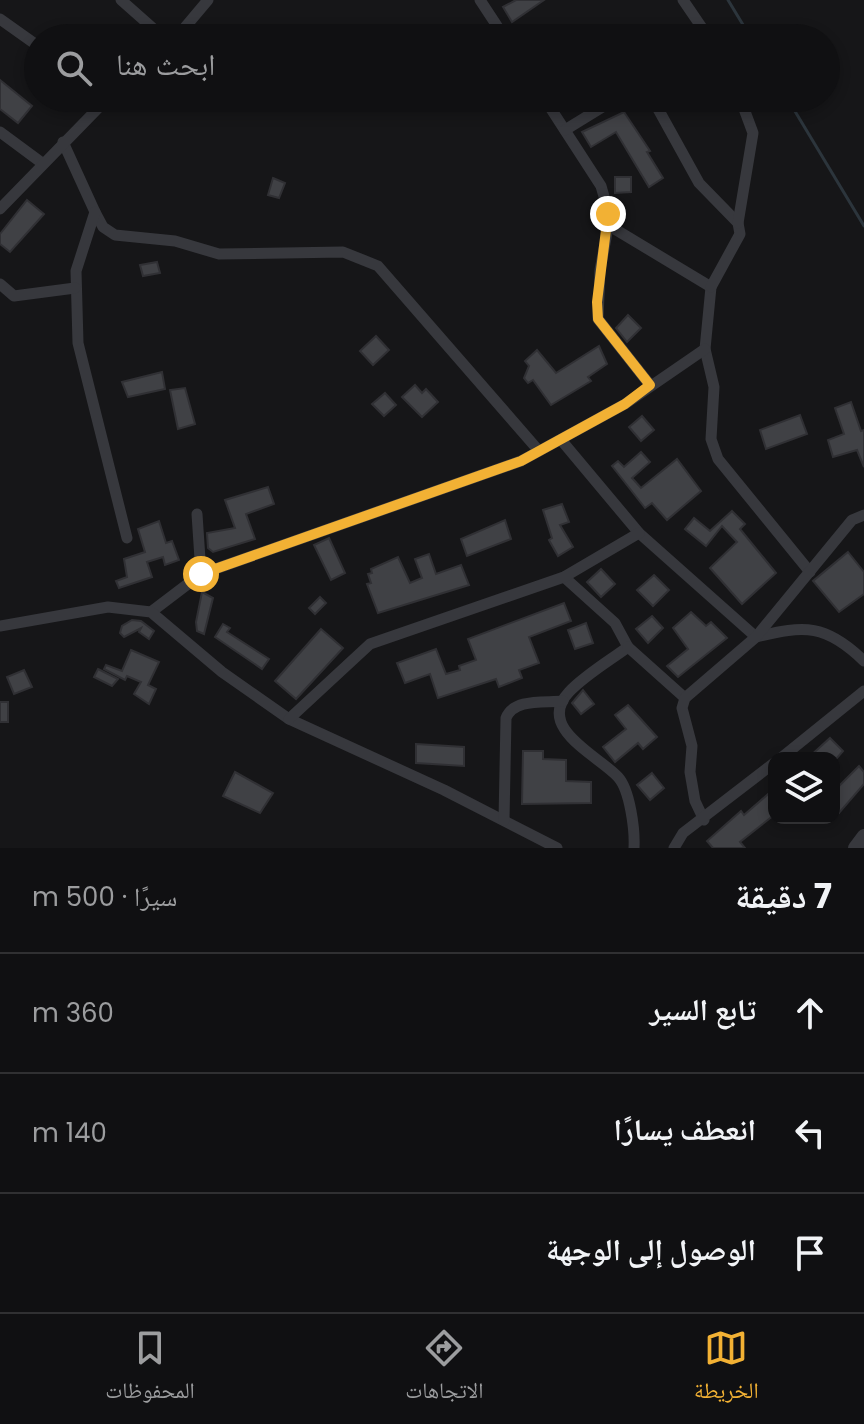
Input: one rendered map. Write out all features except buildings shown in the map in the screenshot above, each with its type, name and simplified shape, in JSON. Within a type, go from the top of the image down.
[{"type":"street","points":[[121,0],[148,24]]},
{"type":"street","points":[[188,24],[208,0]]},
{"type":"street","points":[[480,0],[496,24]]},
{"type":"street","points":[[683,0],[699,24]]},
{"type":"street","points":[[0,19],[24,36]]},
{"type":"street","points":[[0,209],[94,112]]},
{"type":"street","points":[[553,112],[601,186],[609,222],[600,270],[598,319],[650,385]]},
{"type":"street","points":[[565,130],[594,112]]},
{"type":"street","points":[[660,112],[699,183],[738,223]]},
{"type":"street","points":[[745,112],[753,133],[738,223],[740,234],[711,287],[705,349],[714,387],[711,439],[718,459],[810,572]]},
{"type":"street","points":[[0,132],[42,163]]},
{"type":"street","points":[[63,142],[103,227],[115,235],[175,241],[219,254],[343,252],[378,266],[539,451]]},
{"type":"street","points":[[95,212],[76,271],[78,343],[127,538]]},
{"type":"street","points":[[609,222],[711,287]]},
{"type":"street","points":[[0,284],[14,296],[75,288]]},
{"type":"street","points":[[151,612],[201,574],[521,461],[562,441],[705,349]]},
{"type":"street","points":[[562,441],[639,533],[756,637]]},
{"type":"street","points":[[197,514],[201,574]]},
{"type":"street","points":[[704,820],[695,801],[690,772],[692,746],[682,708],[685,698],[756,637],[852,520],[864,515]]},
{"type":"street","points":[[289,719],[370,644],[564,577],[639,533]]},
{"type":"street","points":[[564,577],[615,623],[628,647],[685,698]]},
{"type":"street","points":[[0,626],[108,607],[151,612],[222,672],[289,719],[557,848]]},
{"type":"street","points":[[756,637],[798,627],[817,628],[864,661]]},
{"type":"street","points":[[628,647],[569,692],[563,701],[562,723],[569,738],[620,779],[634,848]]},
{"type":"street","points":[[788,752],[864,691]]},
{"type":"street","points":[[504,820],[506,718],[517,705],[563,701]]},
{"type":"street","points":[[674,848],[683,833],[704,820],[768,768]]},
{"type":"street","points":[[855,848],[864,836]]},
{"type":"waterway","points":[[728,0],[743,24]]},
{"type":"waterway","points":[[795,112],[864,226]]},
{"type":"route","points":[[201,574],[521,461],[625,404],[650,385],[598,319],[600,270],[608,214]]}]
